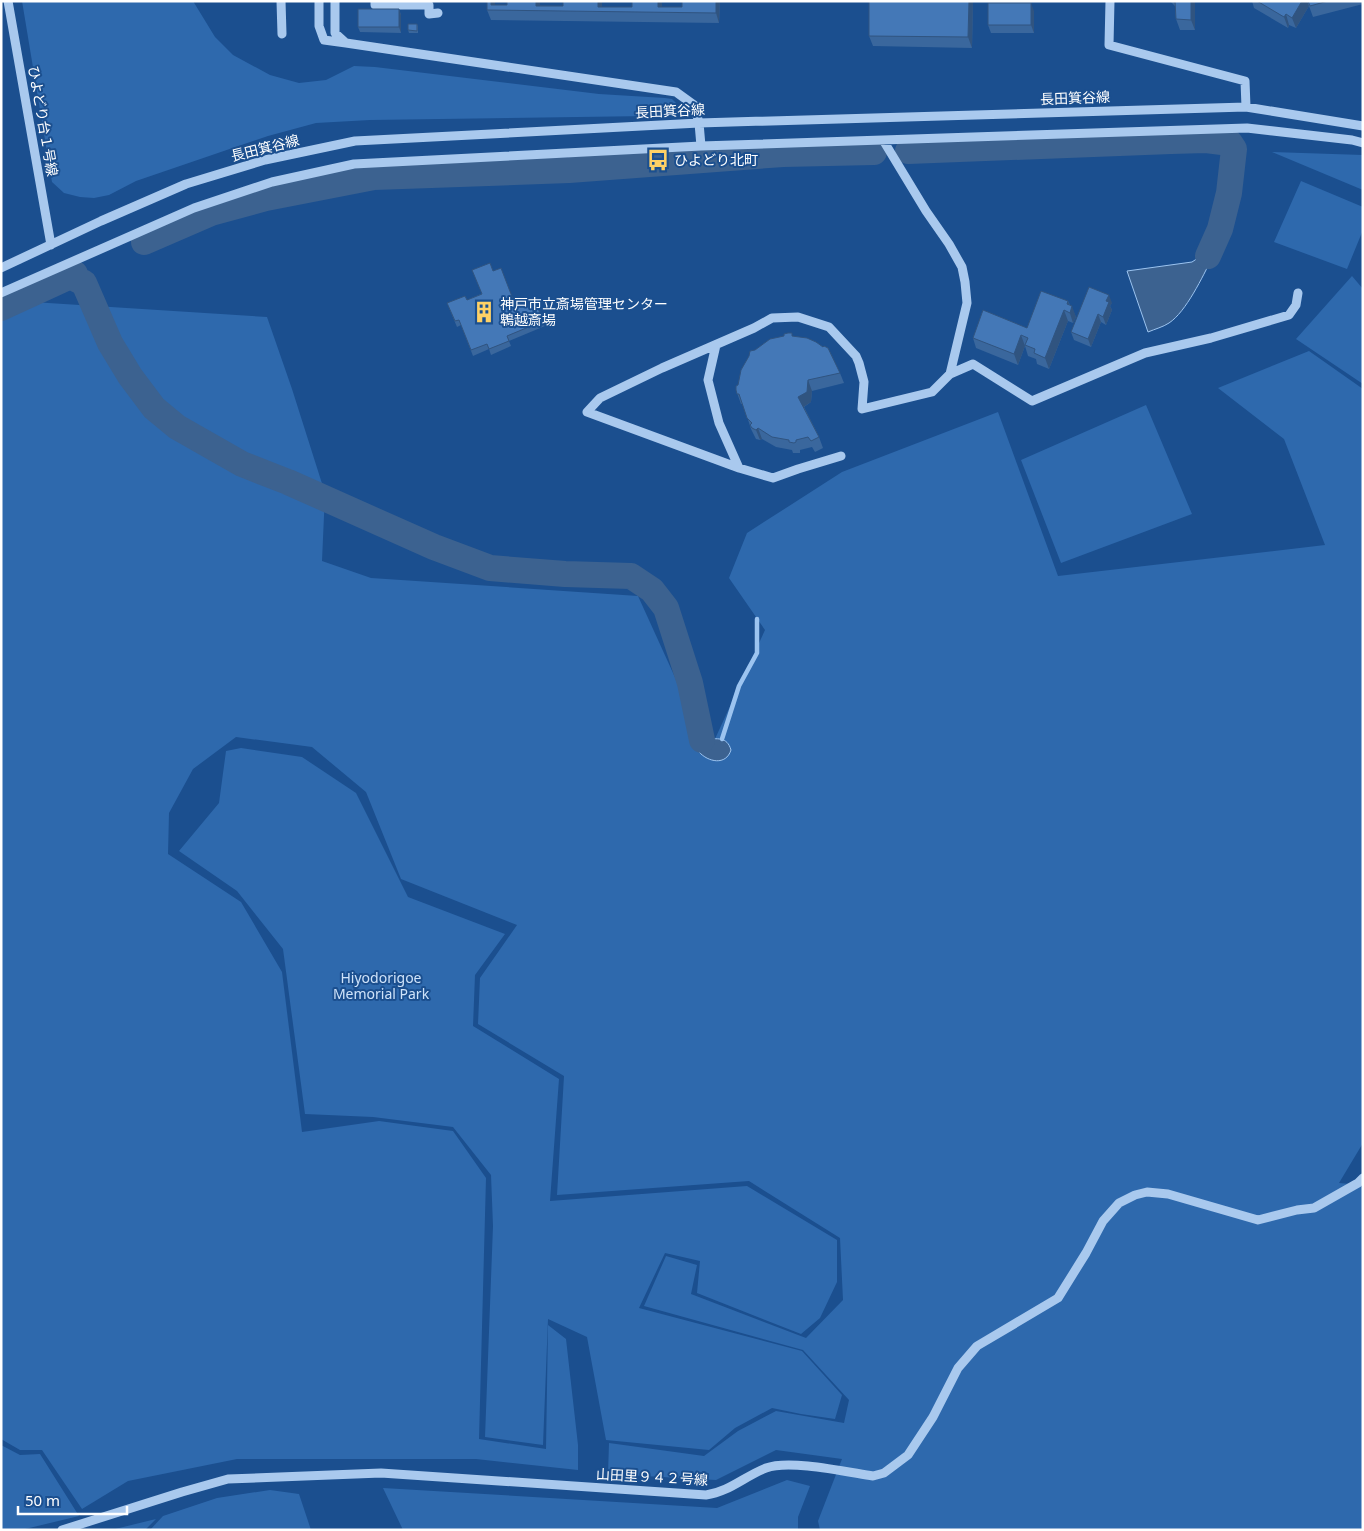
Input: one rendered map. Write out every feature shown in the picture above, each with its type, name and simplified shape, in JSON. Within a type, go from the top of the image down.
[{"type":"street","name":"ひよどり台１号線","points":[[8,1],[51,245]]},
{"type":"street","points":[[281,1],[282,34]]},
{"type":"street","points":[[319,1],[319,26],[324,40],[676,92],[694,105],[699,123],[701,146]]},
{"type":"street","points":[[335,1],[335,33],[346,43]]},
{"type":"street","points":[[375,1],[375,5],[395,3],[429,5],[429,14],[438,13]]},
{"type":"street","points":[[1110,1],[1109,45],[1245,81],[1246,107]]},
{"type":"street","name":"長田箕谷線","points":[[1,268],[186,184],[266,160],[355,141],[699,123],[1246,107],[1363,126]]},
{"type":"street","points":[[1,293],[194,208],[272,182],[354,164],[701,146],[1247,128],[1352,140],[1363,143]]},
{"type":"street","points":[[883,140],[926,211],[950,244],[962,267],[967,303],[950,374]]},
{"type":"street","points":[[841,456],[773,478],[739,468],[587,412],[600,398],[772,318],[798,317],[829,327],[856,356],[864,382],[862,408],[932,392],[950,374],[973,364],[1032,401],[1145,353],[1211,338],[1289,315],[1296,306],[1298,293]]},
{"type":"street","points":[[716,344],[708,380],[719,424],[739,468]]},
{"type":"street","name":"山田里９４２号線","points":[[62,1530],[228,1479],[381,1474],[706,1495],[735,1485],[767,1467],[806,1465],[873,1476],[884,1473],[908,1455],[933,1417],[958,1368],[978,1346],[1058,1298],[1103,1221],[1119,1203],[1135,1195],[1147,1192],[1168,1194],[1258,1220],[1297,1210],[1314,1208],[1358,1183],[1363,1178]]},
{"type":"green space","points":[[22,1],[193,1],[215,37],[233,55],[270,75],[299,83],[326,80],[354,66],[375,67],[599,94],[665,98],[672,99],[676,103],[675,109],[669,115],[370,120],[316,123],[268,136],[136,181],[109,195],[94,198],[80,197],[64,193],[52,182]]},
{"type":"green space","points":[[1272,152],[1363,155],[1363,190]]},
{"type":"green space","points":[[1301,181],[1363,207],[1363,230],[1347,269],[1274,242]]},
{"type":"green space","points":[[1352,276],[1363,289],[1363,384],[1296,339]]},
{"type":"green space","points":[[1,300],[267,317],[325,493],[322,561],[371,578],[638,596],[709,752],[765,630],[729,578],[747,533],[842,472],[998,412],[1058,576],[1325,545],[1284,439],[1218,388],[1309,351],[1363,389],[1363,1143],[1339,1183],[1363,1185],[1363,1530],[820,1530],[818,1521],[842,1459],[776,1450],[716,1480],[608,1474],[609,1443],[704,1456],[738,1431],[776,1411],[844,1423],[849,1400],[803,1350],[644,1306],[666,1256],[697,1265],[691,1294],[806,1338],[843,1300],[840,1238],[749,1181],[557,1195],[564,1076],[478,1024],[480,978],[517,925],[401,879],[366,792],[312,747],[236,737],[193,769],[169,813],[168,854],[241,902],[282,972],[302,1132],[379,1121],[453,1131],[486,1178],[479,1439],[546,1449],[548,1325],[566,1339],[578,1445],[578,1470],[476,1459],[237,1459],[128,1481],[82,1509],[42,1450],[20,1450],[1,1439]]},
{"type":"green space","points":[[1146,405],[1192,514],[1061,563],[1021,460]]},
{"type":"green space","name":"Hiyodorigoe Memorial Park","points":[[241,748],[302,757],[356,793],[408,897],[505,934],[475,975],[473,1026],[559,1079],[550,1201],[747,1186],[837,1240],[837,1282],[820,1318],[801,1334],[697,1293],[700,1261],[665,1253],[639,1308],[802,1351],[842,1395],[835,1419],[772,1408],[735,1428],[709,1450],[606,1440],[587,1337],[548,1319],[543,1445],[485,1437],[493,1226],[491,1175],[453,1127],[373,1117],[305,1114],[283,949],[237,891],[179,851],[219,803],[226,751]]},
{"type":"green space","points":[[1,1445],[20,1455],[40,1454],[79,1516],[21,1530],[1,1530]]},
{"type":"green space","points":[[787,1480],[810,1486],[798,1517],[798,1530],[403,1530],[383,1488],[717,1508]]},
{"type":"green space","points":[[270,1490],[299,1494],[311,1530],[150,1530],[163,1516],[217,1498]]},
{"type":"green space","points":[[156,1519],[145,1530],[111,1530]]},
{"type":"shaded area","points":[[1204,254],[1212,258],[1182,311],[1169,323],[1148,332],[1127,271],[1192,262]]},
{"type":"shaded area","points":[[717,739],[727,742],[731,750],[729,755],[716,761],[707,758],[699,752],[700,740]]},
{"type":"building","points":[[487,1],[491,1],[491,5],[507,5],[507,1],[536,1],[536,6],[563,6],[563,1],[598,1],[598,7],[632,7],[632,1],[658,1],[658,7],[682,7],[682,1],[716,1],[716,13],[487,10]]},
{"type":"building","points":[[869,1],[969,1],[968,37],[869,36]]},
{"type":"building","points":[[1175,1],[1191,1],[1191,20],[1176,19]]},
{"type":"building","points":[[1257,1],[1302,1],[1292,18],[1286,14],[1284,17]]},
{"type":"building","points":[[1308,1],[1328,1],[1310,6]]},
{"type":"building","points":[[988,3],[1031,3],[1031,25],[988,25]]},
{"type":"building","points":[[358,9],[399,9],[399,27],[358,27]]},
{"type":"building","points":[[408,24],[417,24],[417,31],[408,30]]},
{"type":"building","name":"神戸市立斎場管理センター 鵯越斎場","points":[[490,263],[493,271],[501,268],[516,307],[530,301],[532,307],[537,306],[543,321],[507,336],[509,341],[489,349],[487,344],[471,350],[459,320],[455,321],[447,303],[465,296],[467,300],[482,294],[472,270]]},
{"type":"building","points":[[1089,287],[1109,295],[1106,301],[1109,302],[1103,317],[1098,314],[1088,339],[1071,332]]},
{"type":"building","points":[[1041,291],[1068,301],[1067,304],[1072,306],[1070,313],[1064,310],[1045,358],[1034,353],[1035,349],[1025,345],[1028,338],[1021,335],[1014,354],[973,338],[983,310],[1027,328]]},
{"type":"building","points":[[792,333],[792,336],[807,338],[828,348],[840,373],[808,380],[807,392],[798,397],[819,437],[811,441],[808,437],[796,440],[794,443],[789,442],[789,440],[772,437],[758,428],[756,430],[752,428],[750,425],[752,423],[747,418],[736,390],[741,370],[750,351],[755,350],[770,339],[784,336],[784,334]]},
{"type":"waterway","points":[[908,151],[1206,140],[1230,143],[1234,149],[1229,193],[1220,229],[1208,256]]},
{"type":"waterway","points":[[144,242],[211,213],[266,198],[374,177],[569,170],[783,154],[874,152]]},
{"type":"waterway","points":[[1,308],[75,274]]},
{"type":"waterway","points":[[70,276],[84,283],[110,343],[130,376],[154,408],[177,427],[242,464],[288,482],[434,547],[490,568],[565,574],[631,576],[652,590],[666,608],[690,683],[702,740]]},
{"type":"waterway","points":[[722,739],[739,686],[757,653],[757,619]]},
{"type":"place","name":"ひよどり北町","points":[[658,160]]},
{"type":"place","name":"神戸市立斎場管理センター 鵯越斎場","points":[[484,312]]}]
